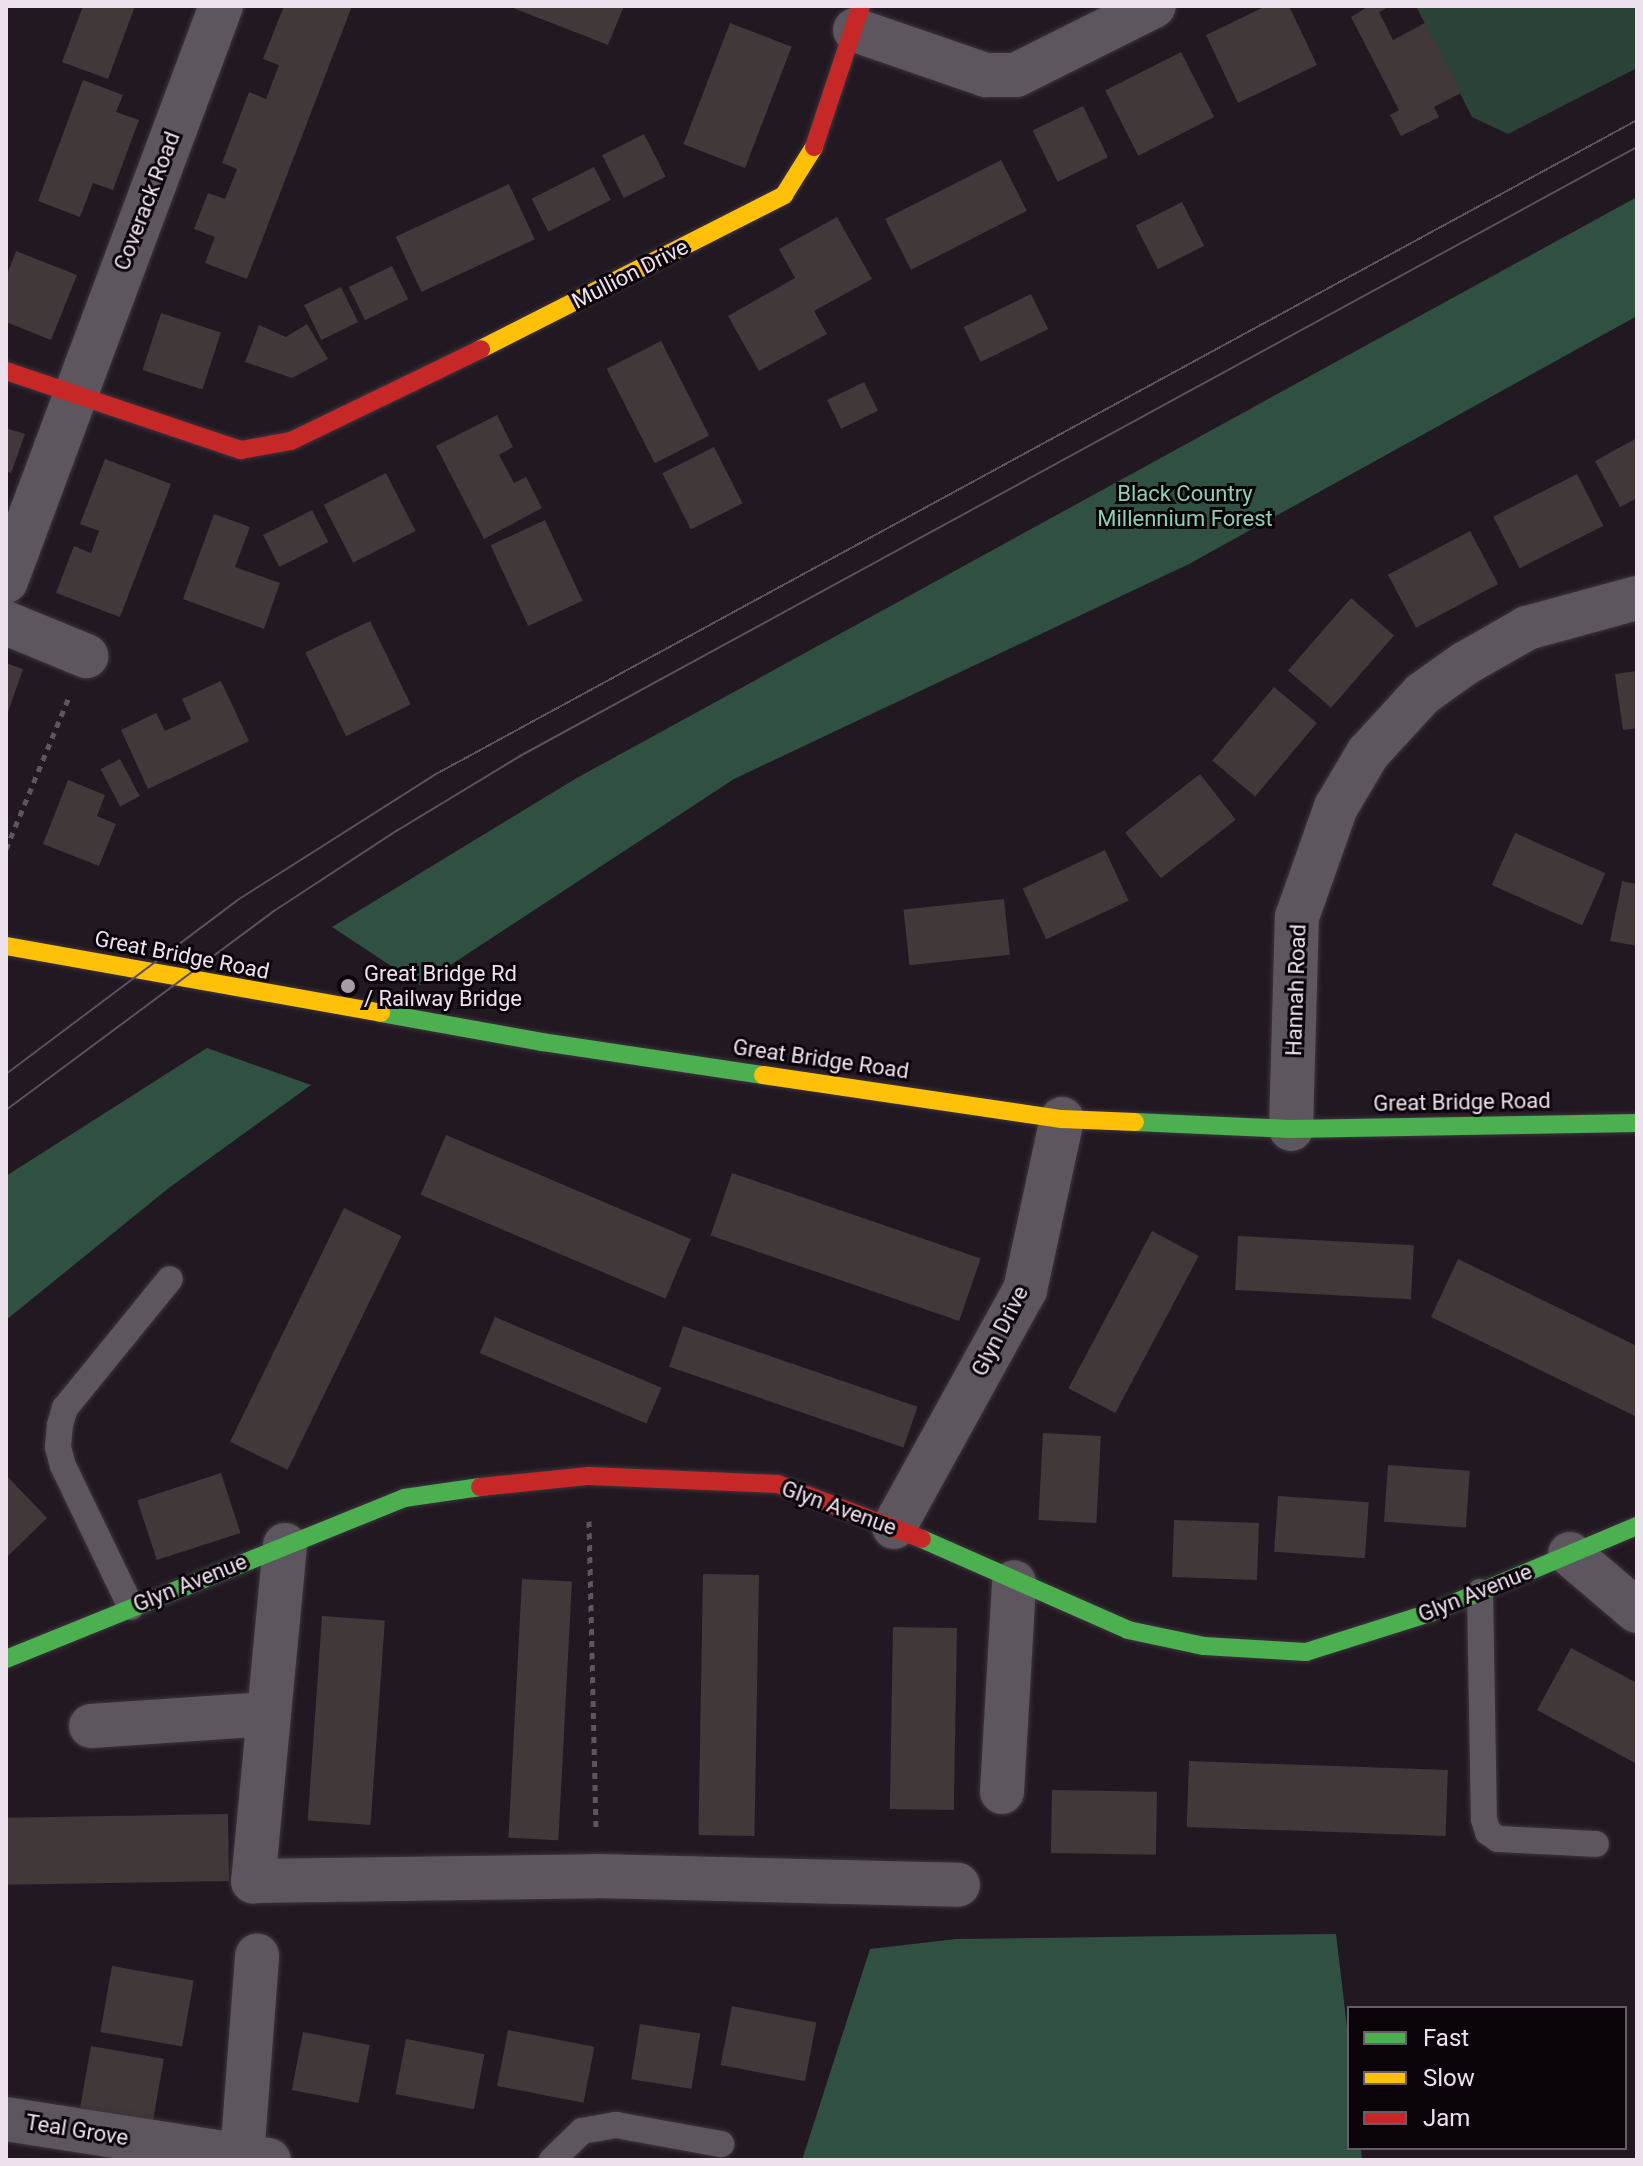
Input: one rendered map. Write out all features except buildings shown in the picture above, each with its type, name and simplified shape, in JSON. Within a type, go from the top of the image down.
[{"type":"street","name":"Coverack Road","points":[[6,581],[221,6]]},
{"type":"street","name":"Mullion Drive","points":[[6,371],[74,397],[241,450],[291,441],[521,330],[784,195],[818,140],[858,18],[986,75],[1016,75],[1154,6]]},
{"type":"street","name":"Hannah Road","points":[[1291,1129],[1297,917],[1336,807],[1368,753],[1422,694],[1527,628],[1637,598]]},
{"type":"street","points":[[6,623],[86,656]]},
{"type":"street","name":"Great Bridge Road","points":[[6,946],[542,1042],[1062,1119],[1291,1129],[1637,1123]]},
{"type":"street","name":"Glyn Drive","points":[[894,1527],[1025,1290],[1062,1119]]},
{"type":"street","name":"Glyn Avenue","points":[[6,1659],[404,1498],[529,1480],[589,1476],[778,1484],[894,1527],[1128,1630],[1204,1646],[1306,1652],[1430,1613],[1637,1526]]},
{"type":"street","points":[[285,1545],[253,1881],[596,1876],[958,1885]]},
{"type":"street","points":[[1570,1554],[1637,1611]]},
{"type":"street","points":[[1002,1792],[1014,1582]]},
{"type":"street","points":[[91,1726],[268,1714]]},
{"type":"street","name":"Teal Grove","points":[[6,2119],[255,2159],[257,1956]]},
{"type":"lane","points":[[131,1607],[63,1466],[58,1447],[60,1425],[65,1408],[170,1279]]},
{"type":"lane","points":[[1480,1592],[1484,1819],[1488,1832],[1498,1839],[1596,1844]]},
{"type":"lane","points":[[552,2160],[582,2131],[616,2125],[721,2144]]},
{"type":"path","points":[[6,849],[86,656]]},
{"type":"path","points":[[589,1476],[596,1876]]},
{"type":"green space","points":[[1416,6],[1637,6],[1637,68],[1508,134],[1472,117]]},
{"type":"green space","name":"Black Country Millennium Forest","points":[[1637,197],[1637,316],[1189,564],[734,779],[420,985],[332,927],[575,779]]},
{"type":"green space","points":[[207,1048],[311,1085],[170,1187],[6,1320],[6,1176]]},
{"type":"green space","points":[[1336,1934],[1347,2027],[1347,2150],[1361,2150],[1362,2160],[802,2160],[870,1949],[956,1939]]},
{"type":"tram line","points":[[6,1074],[236,901],[438,773],[1637,120]]},
{"type":"tram line","points":[[6,1110],[274,911],[398,830],[520,756],[1637,147]]},
{"type":"traffic: fast","points":[[381,1013],[542,1042],[763,1075]]},
{"type":"traffic: fast","points":[[1135,1122],[1291,1129],[1637,1123]]},
{"type":"traffic: fast","points":[[6,1659],[404,1498],[480,1487]]},
{"type":"traffic: fast","points":[[922,1539],[1128,1630],[1204,1646],[1306,1652],[1430,1613],[1637,1526]]},
{"type":"traffic: slow","points":[[481,349],[784,195],[814,147]]},
{"type":"traffic: slow","points":[[6,946],[381,1013]]},
{"type":"traffic: slow","points":[[763,1075],[1062,1119],[1135,1122]]},
{"type":"traffic: jam","points":[[814,147],[861,6]]},
{"type":"traffic: jam","points":[[6,371],[241,450],[291,441],[481,349]]},
{"type":"traffic: jam","points":[[480,1487],[589,1476],[778,1484],[922,1539]]},
{"type":"place","name":"Great Bridge Rd / Railway Bridge","points":[[348,986]]}]
